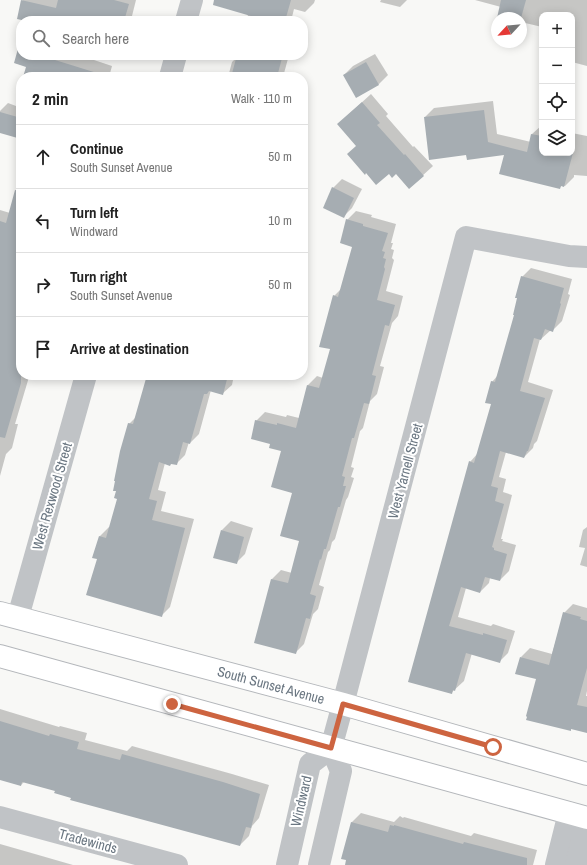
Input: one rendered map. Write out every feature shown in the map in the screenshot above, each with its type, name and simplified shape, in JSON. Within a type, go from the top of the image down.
[{"type":"main road","name":"South Sunset Avenue","points":[[9,615],[343,704],[587,774]]},
{"type":"main road","points":[[0,656],[581,817]]},
{"type":"street","points":[[187,16],[192,0]]},
{"type":"street","points":[[171,72],[175,60]]},
{"type":"street","name":"West Yarnell Street","points":[[343,704],[466,237],[569,256],[587,256]]},
{"type":"street","name":"West Rexwood Street","points":[[9,615],[84,380]]},
{"type":"street","points":[[319,865],[341,771],[331,748],[343,704]]},
{"type":"street","name":"Windward","points":[[287,865],[310,764],[331,748]]},
{"type":"street","name":"Tradewinds","points":[[0,817],[177,865]]},
{"type":"street","points":[[556,865],[581,817]]},
{"type":"street","points":[[576,865],[581,817]]},
{"type":"building","points":[[21,0],[56,8],[58,0],[114,0],[129,4],[125,16],[18,16]]},
{"type":"building","points":[[214,0],[291,0],[286,16],[251,16],[213,5]]},
{"type":"building","points":[[501,0],[526,0],[523,12],[498,12]]},
{"type":"building","points":[[16,56],[16,60],[55,60],[94,72],[24,72],[26,67],[14,63]]},
{"type":"building","points":[[236,60],[281,60],[278,72],[232,72]]},
{"type":"building","points":[[366,62],[379,85],[356,98],[343,75]]},
{"type":"building","points":[[362,102],[380,123],[377,125],[424,176],[409,189],[396,174],[392,178],[389,174],[376,185],[366,173],[365,175],[347,154],[356,146],[337,124]]},
{"type":"building","points":[[484,110],[488,142],[527,152],[531,134],[539,135],[539,156],[572,156],[564,187],[561,186],[560,189],[499,174],[504,155],[467,160],[466,155],[429,160],[424,117]]},
{"type":"building","points":[[0,112],[16,117],[16,138],[0,133]]},
{"type":"building","points":[[332,187],[354,198],[344,218],[323,208]]},
{"type":"building","points":[[16,190],[16,380],[21,380],[21,383],[5,438],[0,437],[0,221],[6,223]]},
{"type":"building","points":[[346,219],[363,224],[363,226],[388,233],[382,251],[385,252],[383,258],[386,259],[385,269],[377,300],[395,305],[389,326],[385,325],[372,375],[376,376],[369,404],[364,403],[354,438],[352,438],[342,476],[345,477],[343,486],[346,486],[340,507],[338,507],[326,549],[324,549],[321,560],[320,559],[310,594],[316,596],[310,619],[306,618],[296,654],[254,643],[271,579],[288,583],[299,541],[280,536],[292,493],[271,487],[281,451],[269,448],[270,444],[251,439],[255,420],[277,425],[277,423],[296,428],[307,385],[319,388],[330,349],[319,347],[333,295],[338,297],[352,247],[340,243]]},
{"type":"building","points":[[521,276],[564,288],[553,332],[545,329],[541,340],[534,338],[520,391],[545,398],[528,451],[524,458],[500,451],[491,486],[498,488],[495,501],[504,504],[492,547],[494,550],[507,554],[500,581],[485,577],[480,593],[461,587],[449,626],[507,640],[500,663],[466,653],[455,691],[453,690],[452,694],[408,682],[469,461],[474,463],[491,404],[485,403],[491,381],[495,382],[514,315],[517,298],[515,298]]},
{"type":"building","points":[[146,380],[227,380],[223,395],[209,391],[207,394],[204,394],[190,444],[183,442],[177,465],[171,464],[170,466],[159,462],[149,499],[157,501],[152,520],[185,528],[162,617],[86,595],[97,559],[92,558],[99,536],[106,538],[117,499],[114,498],[116,491],[113,491],[120,451],[128,423],[133,424]]},
{"type":"building","points":[[221,530],[244,537],[237,564],[213,558]]},
{"type":"building","points":[[563,612],[581,617],[580,619],[587,621],[587,668],[577,705],[587,707],[587,733],[571,729],[571,731],[526,720],[536,679],[515,674],[520,657],[549,665]]},
{"type":"building","points":[[0,721],[49,736],[50,734],[79,742],[77,749],[120,760],[122,754],[223,782],[260,794],[251,828],[246,827],[240,846],[70,800],[71,798],[54,793],[55,791],[22,782],[21,786],[0,780]]},
{"type":"building","points":[[351,822],[388,832],[390,825],[394,825],[463,844],[464,842],[527,858],[527,865],[345,865],[346,860],[341,859]]},
{"type":"route","points":[[172,704],[331,748],[343,704],[493,747]]}]
